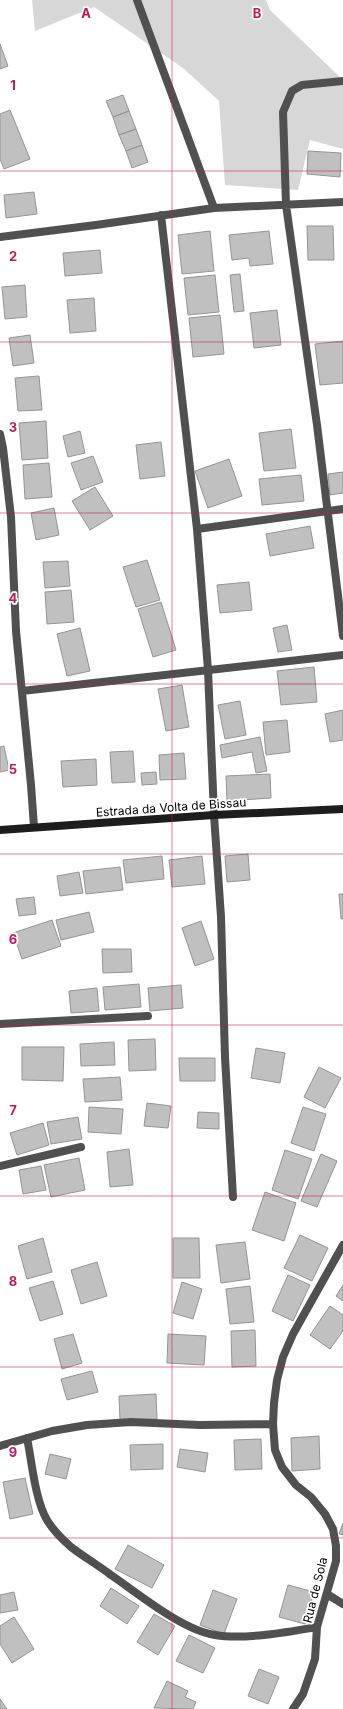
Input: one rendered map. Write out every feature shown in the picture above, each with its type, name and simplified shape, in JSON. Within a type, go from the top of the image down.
[{"type":"main road","name":"Estrada da Volta de Bissau","points":[[0,830],[214,815],[343,809]]},
{"type":"street","points":[[137,0],[214,208]]},
{"type":"street","points":[[343,81],[302,85],[292,91],[283,112],[286,205],[328,512],[343,636]]},
{"type":"street","points":[[0,237],[214,208],[343,202]]},
{"type":"street","points":[[161,215],[197,529],[208,670],[214,815],[221,917],[225,1058],[233,1197]]},
{"type":"street","points":[[0,434],[11,517],[16,632],[34,827]]},
{"type":"street","points":[[197,529],[343,509]]},
{"type":"street","points":[[22,691],[343,655]]},
{"type":"street","points":[[0,1024],[148,1016]]},
{"type":"street","points":[[0,1166],[81,1147]]},
{"type":"street","name":"Rua de Sola","points":[[293,1709],[303,1694],[311,1674],[317,1645],[317,1627],[336,1561],[336,1546],[333,1529],[325,1514],[311,1497],[296,1485],[282,1467],[275,1450],[272,1424],[277,1380],[283,1357],[293,1334],[343,1245]]},
{"type":"street","points":[[0,1446],[52,1431],[87,1424],[131,1422],[200,1425],[272,1424]]},
{"type":"street","points":[[27,1438],[40,1505],[47,1520],[54,1529],[71,1547],[177,1620],[204,1632],[215,1635],[232,1636],[288,1632],[317,1627]]},
{"type":"street","points":[[327,1594],[343,1604]]},
{"type":"shaded area","points":[[32,0],[266,0],[270,10],[343,80],[343,149],[310,140],[298,190],[225,185],[219,101],[183,68],[94,7],[35,31]]},
{"type":"building","points":[[0,44],[8,66],[0,69]]},
{"type":"building","points":[[123,95],[129,111],[113,117],[106,101]]},
{"type":"building","points":[[10,110],[30,159],[4,169],[0,159],[0,114]]},
{"type":"building","points":[[129,111],[136,129],[119,135],[113,117]]},
{"type":"building","points":[[136,129],[142,145],[126,151],[119,135]]},
{"type":"building","points":[[142,145],[148,162],[132,168],[126,151]]},
{"type":"building","points":[[308,151],[341,153],[340,177],[307,174]]},
{"type":"building","points":[[34,192],[37,214],[6,218],[4,195]]},
{"type":"building","points":[[307,226],[333,226],[334,260],[308,260]]},
{"type":"building","points":[[210,231],[214,271],[182,274],[178,235]]},
{"type":"building","points":[[269,231],[273,264],[250,266],[249,258],[232,260],[229,235]]},
{"type":"building","points":[[100,250],[102,273],[65,276],[63,253]]},
{"type":"building","points":[[240,274],[244,311],[234,312],[230,275]]},
{"type":"building","points":[[215,275],[219,312],[188,315],[184,278]]},
{"type":"building","points":[[25,285],[27,317],[5,319],[2,287]]},
{"type":"building","points":[[94,298],[96,331],[70,333],[67,300]]},
{"type":"building","points":[[277,310],[281,345],[254,348],[250,313]]},
{"type":"building","points":[[220,315],[224,354],[193,357],[189,318]]},
{"type":"building","points":[[30,335],[34,363],[13,366],[9,338]]},
{"type":"building","points":[[343,341],[343,383],[320,385],[315,344]]},
{"type":"building","points":[[39,376],[42,410],[18,411],[15,378]]},
{"type":"building","points":[[46,421],[48,458],[22,460],[19,423]]},
{"type":"building","points":[[291,429],[296,468],[264,471],[259,433]]},
{"type":"building","points":[[80,431],[85,453],[68,457],[63,436]]},
{"type":"building","points":[[161,442],[165,476],[140,479],[136,445]]},
{"type":"building","points":[[93,456],[103,482],[81,490],[71,463]]},
{"type":"building","points":[[229,459],[242,496],[208,508],[195,471]]},
{"type":"building","points":[[49,463],[52,497],[25,499],[23,465]]},
{"type":"building","points":[[343,472],[343,493],[330,495],[328,474]]},
{"type":"building","points":[[301,475],[304,501],[262,505],[259,479]]},
{"type":"building","points":[[95,487],[113,516],[90,530],[72,501]]},
{"type":"building","points":[[54,508],[59,535],[36,540],[31,513]]},
{"type":"building","points":[[310,526],[314,548],[270,556],[266,534]]},
{"type":"building","points":[[147,560],[160,600],[136,607],[123,567]]},
{"type":"building","points":[[68,561],[70,586],[45,588],[43,562]]},
{"type":"building","points":[[249,582],[252,610],[220,613],[217,585]]},
{"type":"building","points":[[71,590],[74,622],[47,624],[45,592]]},
{"type":"building","points":[[161,602],[176,650],[153,657],[138,609]]},
{"type":"building","points":[[287,625],[292,650],[278,652],[273,628]]},
{"type":"building","points":[[80,628],[90,671],[67,676],[57,634]]},
{"type":"building","points":[[314,667],[317,702],[281,705],[277,671]]},
{"type":"building","points":[[182,685],[189,727],[166,731],[158,689]]},
{"type":"building","points":[[240,701],[246,735],[225,739],[218,705]]},
{"type":"building","points":[[343,710],[343,740],[330,742],[325,714]]},
{"type":"building","points":[[287,720],[290,752],[266,755],[263,722]]},
{"type":"building","points":[[260,737],[267,771],[256,773],[252,752],[222,758],[220,745]]},
{"type":"building","points":[[4,746],[9,770],[0,772],[0,747]]},
{"type":"building","points":[[133,751],[135,782],[112,783],[110,752]]},
{"type":"building","points":[[184,753],[186,779],[160,780],[159,755]]},
{"type":"building","points":[[96,759],[97,785],[63,787],[61,761]]},
{"type":"building","points":[[156,772],[157,784],[142,785],[141,773]]},
{"type":"building","points":[[270,774],[271,798],[227,801],[226,776]]},
{"type":"building","points":[[248,854],[250,880],[227,882],[225,856]]},
{"type":"building","points":[[162,856],[164,879],[126,883],[123,860]]},
{"type":"building","points":[[202,856],[205,884],[172,887],[169,860]]},
{"type":"building","points":[[120,867],[123,890],[86,894],[83,871]]},
{"type":"building","points":[[79,872],[83,893],[60,896],[57,876]]},
{"type":"building","points":[[339,894],[343,894],[343,919],[341,919]]},
{"type":"building","points":[[34,897],[36,914],[19,916],[16,899]]},
{"type":"building","points":[[89,912],[94,932],[61,940],[56,920]]},
{"type":"building","points":[[52,920],[61,946],[22,959],[13,933]]},
{"type":"building","points":[[201,921],[214,959],[195,966],[182,928]]},
{"type":"building","points":[[102,949],[131,949],[132,972],[103,973]]},
{"type":"building","points":[[139,984],[141,1007],[105,1010],[103,987]]},
{"type":"building","points":[[181,985],[183,1008],[150,1011],[148,988]]},
{"type":"building","points":[[97,988],[99,1011],[71,1013],[69,991]]},
{"type":"building","points":[[155,1039],[156,1070],[129,1071],[128,1040]]},
{"type":"building","points":[[114,1042],[115,1065],[81,1066],[80,1044]]},
{"type":"building","points":[[22,1047],[64,1047],[63,1081],[22,1080]]},
{"type":"building","points":[[256,1048],[285,1053],[280,1083],[251,1078]]},
{"type":"building","points":[[179,1058],[215,1058],[215,1081],[180,1081]]},
{"type":"building","points":[[319,1067],[341,1078],[325,1108],[304,1097]]},
{"type":"building","points":[[120,1077],[122,1100],[85,1102],[83,1079]]},
{"type":"building","points":[[147,1103],[171,1106],[168,1128],[144,1126]]},
{"type":"building","points":[[89,1107],[123,1109],[121,1134],[88,1132]]},
{"type":"building","points":[[303,1107],[326,1114],[314,1151],[291,1143]]},
{"type":"building","points":[[198,1112],[219,1113],[219,1129],[197,1128]]},
{"type":"building","points":[[78,1117],[82,1139],[51,1144],[47,1122]]},
{"type":"building","points":[[43,1123],[49,1145],[17,1155],[10,1133]]},
{"type":"building","points":[[129,1149],[133,1185],[110,1187],[107,1152]]},
{"type":"building","points":[[285,1150],[312,1159],[298,1199],[272,1190]]},
{"type":"building","points":[[321,1154],[337,1161],[317,1207],[301,1201]]},
{"type":"building","points":[[79,1158],[85,1190],[51,1197],[44,1165]]},
{"type":"building","points":[[41,1166],[46,1190],[23,1194],[19,1170]]},
{"type":"building","points":[[265,1192],[296,1203],[284,1241],[252,1230]]},
{"type":"building","points":[[300,1235],[328,1248],[312,1281],[284,1268]]},
{"type":"building","points":[[43,1238],[52,1272],[27,1279],[18,1246]]},
{"type":"building","points":[[173,1238],[199,1238],[200,1278],[173,1278]]},
{"type":"building","points":[[245,1242],[250,1279],[221,1283],[216,1245]]},
{"type":"building","points":[[97,1262],[107,1296],[81,1304],[71,1270]]},
{"type":"building","points":[[288,1275],[310,1285],[293,1321],[272,1311]]},
{"type":"building","points":[[53,1281],[63,1314],[40,1321],[29,1288]]},
{"type":"building","points":[[182,1282],[202,1289],[193,1319],[173,1313]]},
{"type":"building","points":[[343,1285],[343,1301],[336,1296]]},
{"type":"building","points":[[250,1286],[254,1322],[230,1324],[226,1289]]},
{"type":"building","points":[[330,1306],[343,1315],[343,1331],[330,1349],[310,1335]]},
{"type":"building","points":[[255,1330],[256,1366],[232,1367],[231,1331]]},
{"type":"building","points":[[73,1334],[82,1363],[62,1369],[54,1339]]},
{"type":"building","points":[[168,1334],[206,1336],[204,1365],[167,1363]]},
{"type":"building","points":[[92,1371],[98,1392],[67,1400],[61,1379]]},
{"type":"building","points":[[156,1394],[157,1419],[120,1420],[119,1396]]},
{"type":"building","points":[[319,1436],[320,1469],[292,1471],[291,1438]]},
{"type":"building","points":[[261,1439],[262,1469],[235,1470],[234,1440]]},
{"type":"building","points":[[163,1444],[163,1469],[131,1470],[130,1445]]},
{"type":"building","points":[[180,1449],[208,1453],[205,1472],[177,1467]]},
{"type":"building","points":[[50,1454],[71,1459],[66,1479],[45,1474]]},
{"type":"building","points":[[25,1478],[33,1514],[10,1519],[3,1482]]},
{"type":"building","points":[[343,1523],[343,1535],[339,1534]]},
{"type":"building","points":[[128,1545],[164,1565],[152,1588],[115,1569]]},
{"type":"building","points":[[288,1585],[314,1592],[305,1624],[279,1617]]},
{"type":"building","points":[[111,1588],[139,1606],[127,1624],[100,1606]]},
{"type":"building","points":[[213,1590],[237,1599],[224,1634],[200,1625]]},
{"type":"building","points":[[14,1592],[18,1610],[0,1613],[0,1595]]},
{"type":"building","points":[[154,1614],[175,1626],[158,1655],[137,1642]]},
{"type":"building","points":[[14,1617],[34,1649],[12,1663],[0,1644],[0,1626]]},
{"type":"building","points":[[189,1635],[215,1648],[203,1673],[176,1661]]},
{"type":"building","points":[[259,1669],[279,1677],[268,1704],[248,1696]]},
{"type":"building","points":[[167,1681],[188,1691],[185,1697],[196,1702],[193,1709],[154,1708]]},
{"type":"building","points":[[0,1699],[7,1709],[0,1709]]}]
